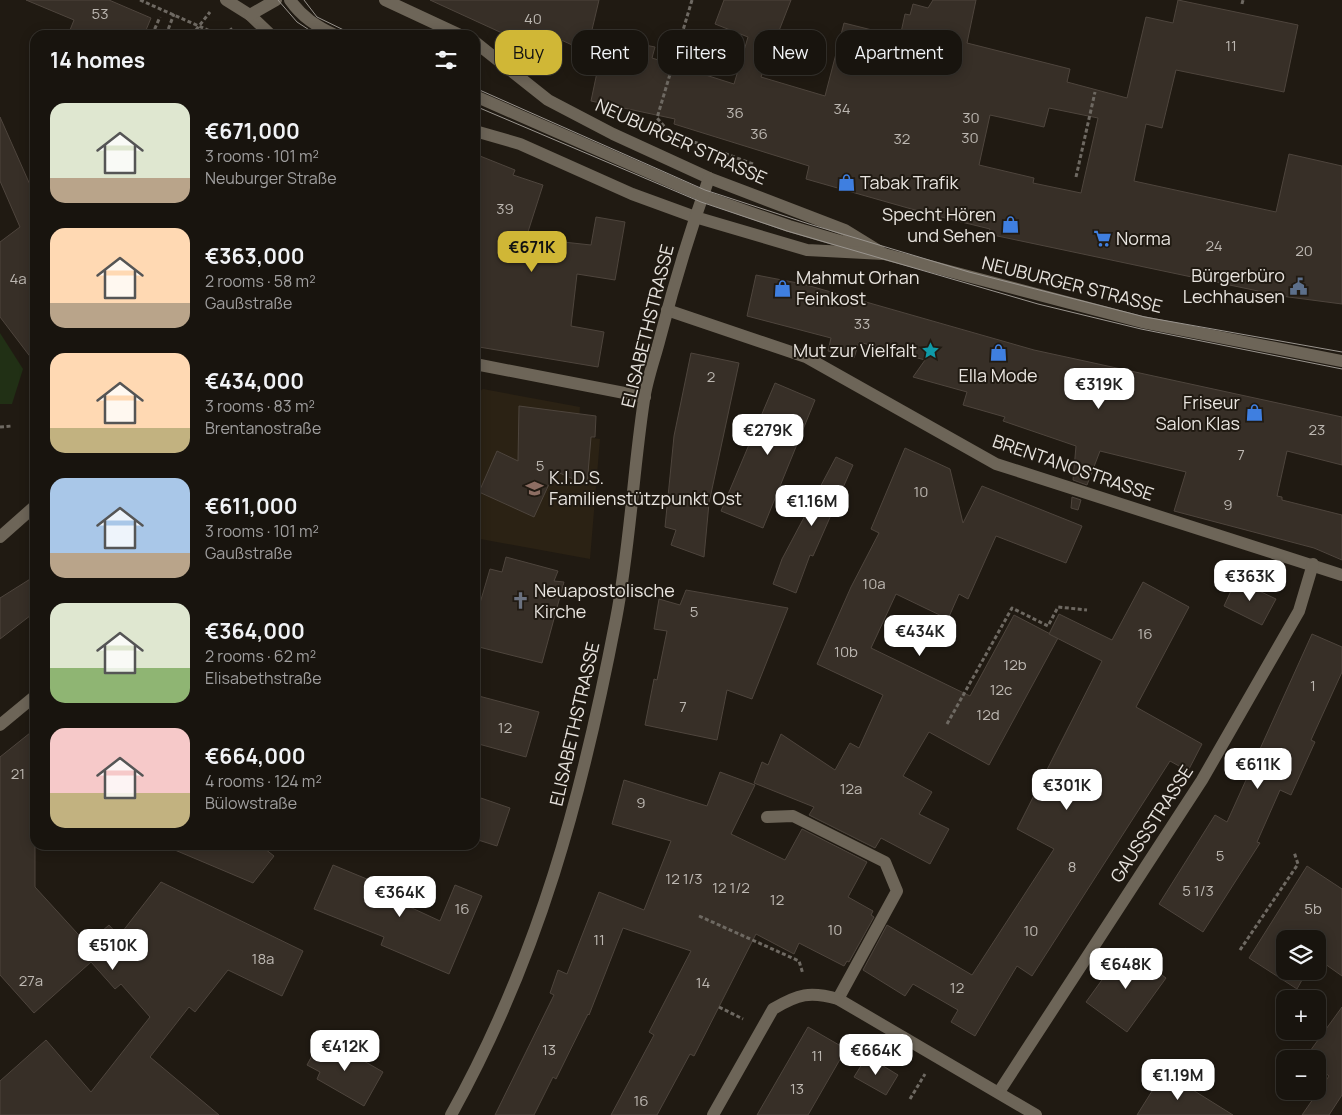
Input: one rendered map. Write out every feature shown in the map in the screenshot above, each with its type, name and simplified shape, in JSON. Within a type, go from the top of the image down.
[{"type":"street","points":[[245,0],[250,15]]},
{"type":"street","points":[[250,15],[276,0]]},
{"type":"street","points":[[290,0],[296,10],[314,25],[324,30]]},
{"type":"street","points":[[385,0],[449,30]]},
{"type":"street","points":[[220,3],[250,15],[266,30]]},
{"type":"street","name":"NEUBURGER STRASSE","points":[[480,46],[548,100],[709,178],[817,217],[865,240],[884,254]]},
{"type":"street","points":[[480,98],[703,196],[789,226],[884,254]]},
{"type":"street","name":"NEUBURGER STRASSE","points":[[480,132],[520,144],[632,194],[695,217],[807,250],[884,254],[1142,322],[1342,361]]},
{"type":"street","name":"ELISABETHSTRASSE","points":[[451,1115],[481,1060],[516,983],[551,888],[572,814],[594,727],[616,616],[645,397],[667,310],[695,217],[709,178]]},
{"type":"street","name":"BRENTANOSTRASSE","points":[[667,310],[806,357],[996,464],[1313,564],[1342,575]]},
{"type":"street","points":[[480,365],[645,397]]},
{"type":"street","points":[[0,537],[30,510]]},
{"type":"street","name":"GAUSSSTRASSE","points":[[999,1092],[1202,780],[1299,611],[1313,564]]},
{"type":"street","points":[[1,722],[30,700]]},
{"type":"street","points":[[767,817],[793,816],[885,862],[897,890],[838,999]]},
{"type":"street","points":[[712,1115],[773,1009],[790,999],[809,993],[838,999],[1036,1115]]},
{"type":"path","points":[[140,0],[210,30]]},
{"type":"path","points":[[692,0],[657,118],[670,133],[753,164]]},
{"type":"path","points":[[196,30],[220,3]]},
{"type":"path","points":[[168,30],[174,14]]},
{"type":"path","points":[[154,30],[160,17]]},
{"type":"path","points":[[1076,176],[1094,92]]},
{"type":"path","points":[[0,427],[12,426]]},
{"type":"path","points":[[947,724],[1012,608],[1048,626],[1058,607],[1087,610]]},
{"type":"path","points":[[1240,950],[1298,864],[1294,852]]},
{"type":"path","points":[[699,916],[799,961],[809,993]]},
{"type":"path","points":[[719,1006],[762,1028]]},
{"type":"path","points":[[910,1099],[937,1056]]},
{"type":"shaded area","name":"K.I.D.S. Familienstützpunkt Ost","points":[[483,389],[580,407],[578,436],[600,439],[590,559],[480,539],[480,391]]},
{"type":"green space","points":[[0,333],[23,369],[12,404],[0,404]]},
{"type":"building","points":[[26,0],[109,0],[151,18],[146,30],[70,30],[74,20]]},
{"type":"building","points":[[430,0],[599,0],[592,30],[572,30],[572,45],[562,40],[562,30],[495,30]]},
{"type":"building","points":[[724,0],[791,0],[779,30],[754,30],[754,75],[762,75],[761,77],[825,96],[836,54],[836,75],[962,75],[962,30],[902,30],[905,14],[910,15],[913,4],[928,8],[933,0],[976,0],[967,43],[1070,69],[1067,82],[1127,98],[1146,17],[1173,23],[1178,0],[1298,25],[1284,92],[1176,70],[1162,128],[1146,124],[1134,181],[1276,212],[1289,154],[1342,166],[1342,304],[1258,293],[1258,291],[988,234],[990,229],[929,214],[806,179],[809,166],[674,124],[675,119],[591,101],[596,75],[648,75],[648,46],[655,47],[652,58],[658,60],[658,75],[706,75],[734,84],[737,75],[744,75],[744,50],[748,37],[744,35],[744,30],[730,30],[715,24]],"holes":[[[1049,108],[1098,118],[1081,193],[1033,183],[1034,178],[979,165],[990,115],[1044,127]]]},
{"type":"building","points":[[844,23],[872,30],[842,30]]},
{"type":"building","points":[[0,117],[30,185],[30,356],[0,317],[0,242],[20,227],[0,181]]},
{"type":"building","points":[[480,156],[515,170],[513,175],[543,185],[526,238],[591,245],[596,217],[625,222],[615,280],[577,274],[571,326],[604,332],[598,367],[480,347]]},
{"type":"building","points":[[756,275],[803,284],[1034,350],[1342,417],[1342,465],[1287,451],[1277,496],[1282,497],[1282,500],[1342,515],[1342,560],[1314,548],[1174,511],[1186,472],[1100,451],[1087,485],[1073,480],[1076,446],[1003,421],[1005,417],[963,405],[967,392],[913,377],[925,360],[859,342],[854,358],[828,351],[831,338],[747,316]]},
{"type":"building","points":[[691,353],[739,363],[709,503],[704,557],[671,545],[676,530],[665,527],[674,436]]},
{"type":"building","points":[[775,383],[815,400],[763,528],[721,511]]},
{"type":"building","points":[[519,406],[596,416],[595,437],[591,437],[587,485],[555,471],[534,517],[480,492],[497,451],[518,461]]},
{"type":"building","points":[[905,448],[950,469],[963,523],[982,486],[1082,526],[1066,563],[996,536],[968,599],[959,594],[948,619],[896,594],[871,648],[970,696],[1014,615],[1058,638],[989,765],[929,732],[903,776],[932,792],[919,814],[949,829],[930,864],[881,838],[875,848],[809,815],[814,807],[754,783],[762,762],[768,765],[781,734],[835,770],[850,743],[859,748],[883,695],[817,664],[851,587],[879,533],[871,529]]},
{"type":"building","points":[[836,457],[853,465],[813,556],[810,555],[796,593],[773,584],[782,559]]},
{"type":"building","points":[[1072,497],[1081,500],[1078,510],[1071,508]]},
{"type":"building","name":"Neuapostolische Kirche","points":[[506,557],[558,571],[554,581],[564,582],[542,663],[480,647],[480,603],[490,569],[502,572]]},
{"type":"building","points":[[30,579],[30,616],[0,639],[0,598]]},
{"type":"building","points":[[1236,580],[1276,599],[1262,625],[1224,606]]},
{"type":"building","points":[[1143,582],[1189,607],[1136,707],[1202,744],[1188,771],[1170,761],[1032,976],[1017,966],[975,1036],[951,1022],[958,1010],[913,984],[905,996],[863,970],[887,925],[972,975],[1054,849],[1017,829],[1102,661],[1049,634],[1059,614],[1112,640]]},
{"type":"building","points":[[686,590],[788,608],[752,699],[727,690],[717,740],[645,725],[654,679],[657,680],[667,631],[654,629],[659,599],[680,605]]},
{"type":"building","points":[[1312,634],[1342,647],[1342,672],[1311,740],[1315,742],[1291,795],[1280,790],[1257,842],[1260,843],[1203,932],[1159,904],[1215,815],[1227,822]]},
{"type":"building","points":[[480,696],[539,712],[526,757],[480,744]]},
{"type":"building","points":[[30,733],[30,850],[35,850],[35,887],[87,944],[109,925],[119,936],[161,882],[303,951],[282,996],[228,970],[195,1012],[189,1007],[150,1057],[219,1115],[0,1115],[0,1081],[46,1040],[91,1092],[150,1017],[121,984],[115,989],[91,962],[34,1013],[0,975],[0,757]]},
{"type":"building","points":[[720,772],[755,785],[731,834],[785,860],[802,829],[867,862],[848,897],[873,911],[871,915],[874,917],[849,962],[847,961],[844,966],[799,943],[794,954],[756,934],[694,1056],[690,1054],[657,1115],[611,1115],[654,1035],[649,1032],[691,951],[623,928],[589,1015],[556,1079],[553,1077],[534,1115],[495,1115],[554,995],[550,993],[558,970],[567,974],[599,892],[644,910],[671,841],[612,824],[624,780],[707,806]]},
{"type":"building","points":[[480,798],[510,808],[497,846],[480,841]]},
{"type":"building","points":[[175,850],[266,850],[274,856],[253,883]]},
{"type":"building","points":[[333,865],[403,894],[399,902],[440,921],[455,885],[482,896],[449,974],[381,945],[384,937],[314,909]]},
{"type":"building","points":[[1307,866],[1342,889],[1342,976],[1326,965],[1326,930],[1276,930],[1276,975],[1249,958]]},
{"type":"building","points":[[1125,948],[1166,978],[1127,1032],[1086,1002]]},
{"type":"building","points":[[1283,980],[1302,980],[1297,989]]},
{"type":"building","points":[[1342,1007],[1342,1095],[1329,1115],[1302,1115],[1312,1100],[1326,1100],[1326,1080],[1329,1076],[1326,1074],[1326,1050],[1311,1050],[1318,1040],[1326,1040],[1326,1029]]},
{"type":"building","points":[[808,1027],[846,1049],[808,1115],[757,1115]]},
{"type":"building","points":[[322,1037],[383,1072],[364,1106],[317,1079],[320,1072],[307,1065]]},
{"type":"building","points":[[867,1056],[898,1075],[886,1095],[854,1077]]},
{"type":"building","points":[[1164,1072],[1233,1115],[1137,1115]]},
{"type":"tram line","points":[[278,0],[297,22],[309,30]]},
{"type":"tram line","points":[[304,0],[317,17],[344,30]]},
{"type":"tram line","points":[[480,90],[705,190],[809,224],[969,272],[1145,317],[1342,352]]},
{"type":"tram line","points":[[480,108],[701,202],[787,231],[1038,304],[1141,329],[1342,369]]},
{"type":"place","name":"Tabak Trafik","points":[[846,183]]},
{"type":"place","name":"Specht Hören und Sehen","points":[[1010,225]]},
{"type":"place","name":"Norma","points":[[1102,239]]},
{"type":"place","name":"Bürgerbüro Lechhausen","points":[[1299,286]]},
{"type":"place","name":"Mahmut Orhan Feinkost","points":[[782,288]]},
{"type":"place","name":"Mut zur Vielfalt","points":[[931,351]]},
{"type":"place","name":"Ella Mode","points":[[998,353]]},
{"type":"place","name":"Friseur Salon Klas","points":[[1254,413]]},
{"type":"place","name":"K.I.D.S. Familienstützpunkt Ost","points":[[535,488]]},
{"type":"place","name":"Neuapostolische Kirche","points":[[520,601]]}]
